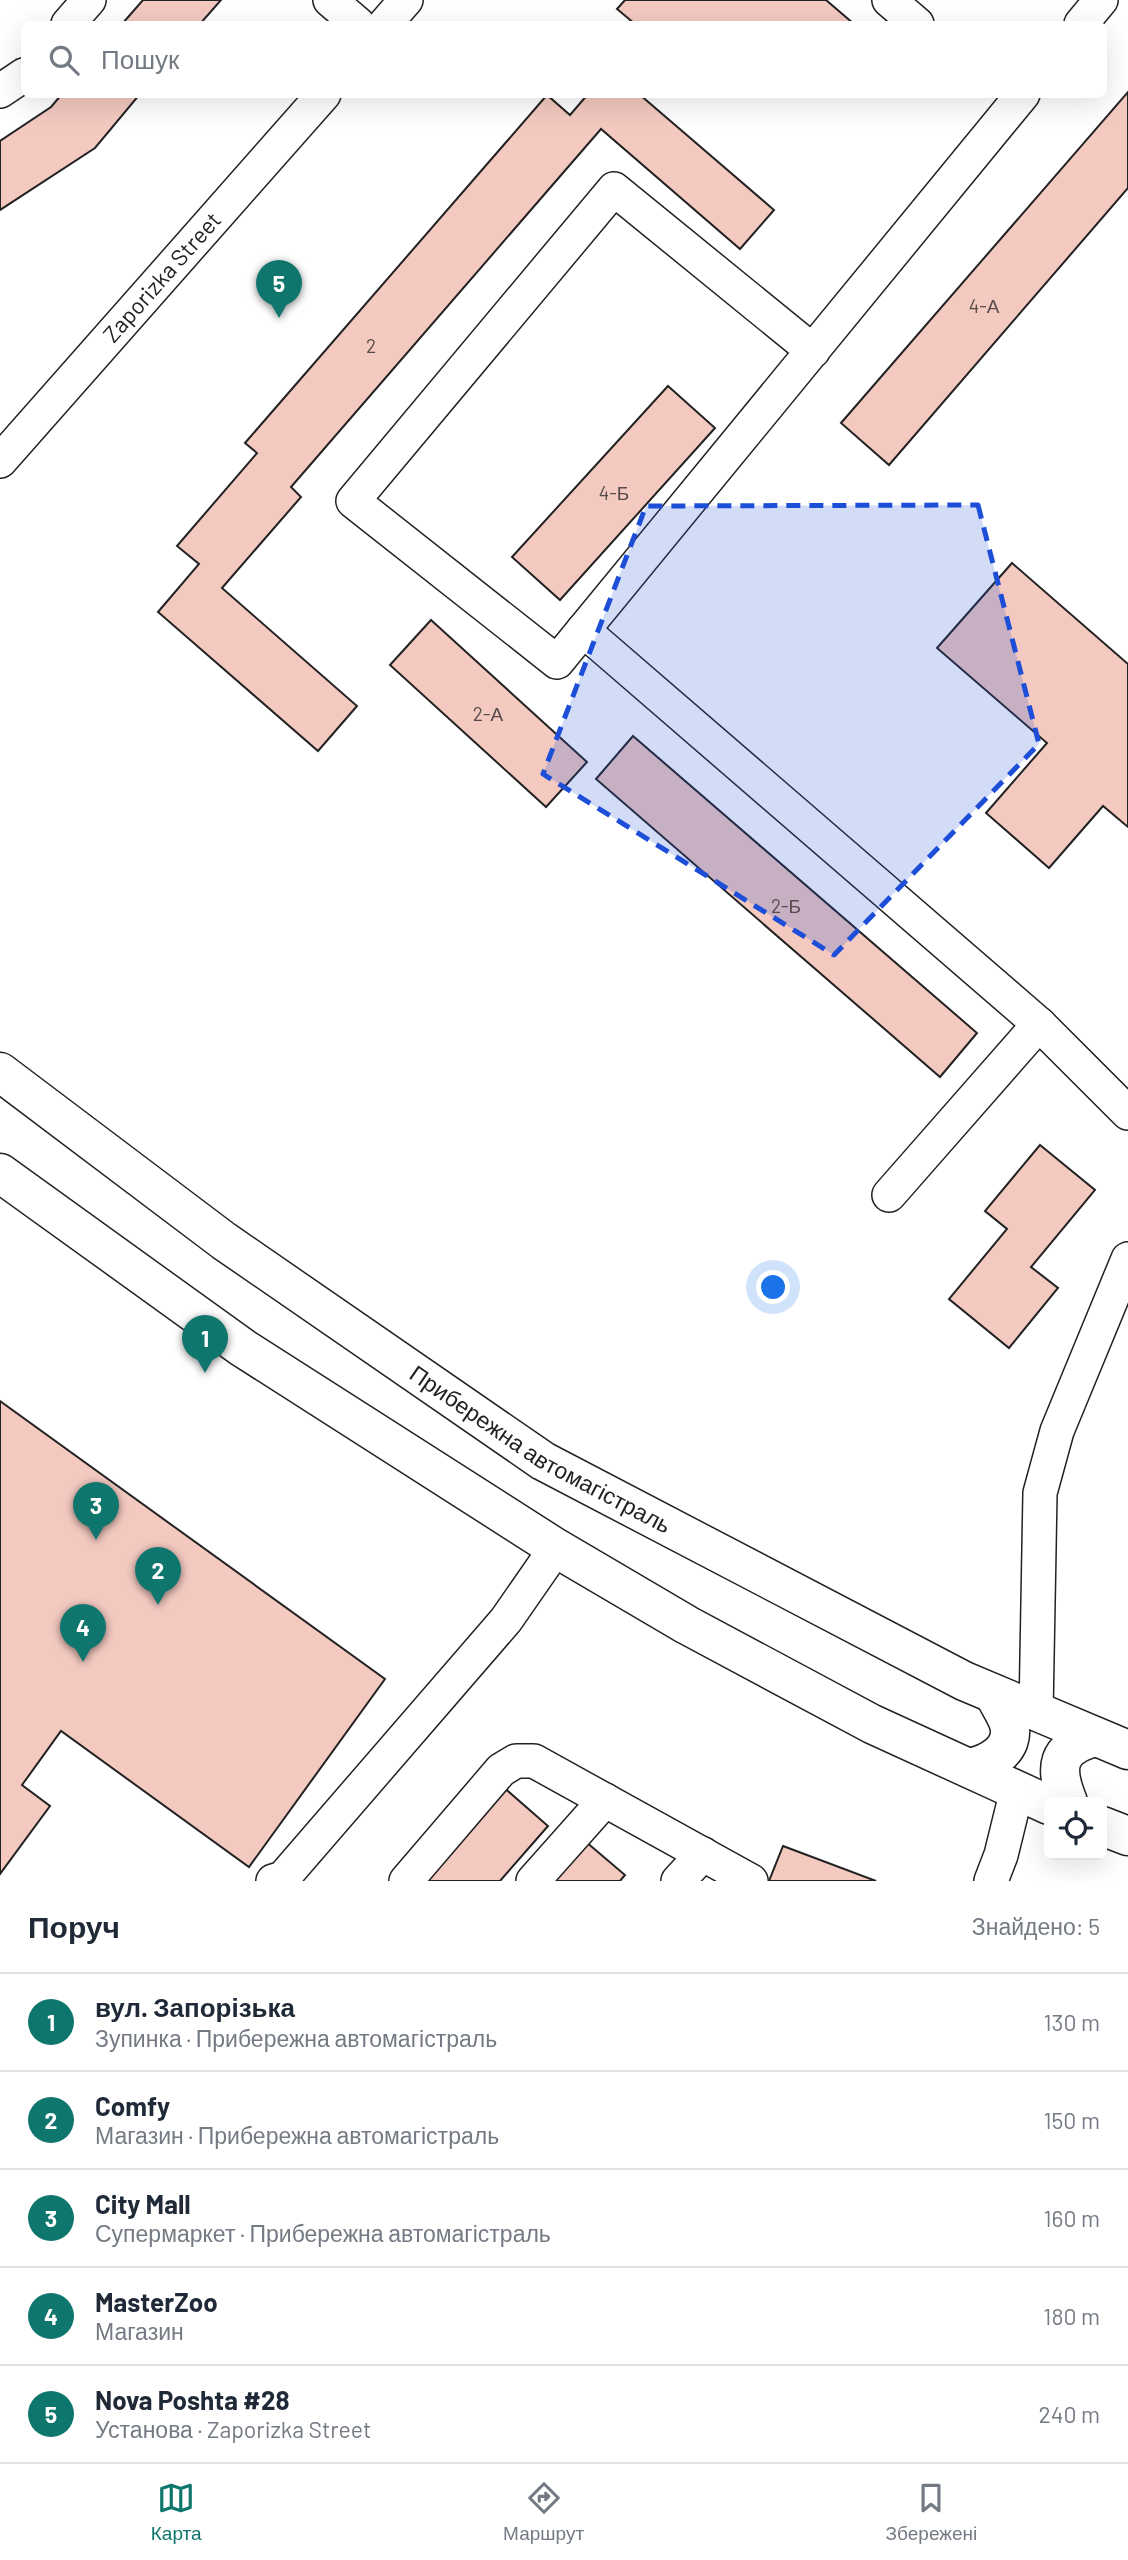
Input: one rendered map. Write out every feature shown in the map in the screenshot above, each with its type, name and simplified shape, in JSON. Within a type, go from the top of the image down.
[{"type":"main road","name":"Прибережна автомагістраль","points":[[0,1072],[224,1241],[543,1461],[993,1694],[1112,1743]]},
{"type":"main road","points":[[0,1173],[243,1348],[556,1548],[687,1625],[859,1717],[1033,1797]]},
{"type":"main road","points":[[969,1768],[998,1758],[1006,1746],[1010,1726],[993,1694]]},
{"type":"main road","points":[[1066,1797],[1058,1769],[1069,1747],[1112,1743]]},
{"type":"main road","points":[[1107,1828],[1128,1836]]},
{"type":"street","points":[[71,21],[89,0]]},
{"type":"street","points":[[330,0],[354,21]]},
{"type":"street","points":[[388,21],[406,0]]},
{"type":"street","points":[[889,0],[913,21]]},
{"type":"street","points":[[1084,21],[1101,0]]},
{"type":"street","points":[[0,91],[21,77]]},
{"type":"street","name":"Zaporizka Street","points":[[0,461],[320,98]]},
{"type":"street","points":[[813,351],[614,189],[353,501],[557,662],[813,351],[1010,99]]},
{"type":"street","points":[[583,629],[1039,1024],[1128,1113]]},
{"type":"street","points":[[889,1195],[1039,1024]]},
{"type":"street","points":[[1036,1713],[1040,1493],[1057,1431],[1128,1259]]},
{"type":"street","points":[[274,1881],[283,1878],[506,1620],[556,1548]]},
{"type":"street","points":[[406,1881],[501,1770],[516,1761],[534,1761],[751,1881]]},
{"type":"street","points":[[991,1881],[1001,1855],[1033,1797]]},
{"type":"street","points":[[533,1881],[606,1800]]},
{"type":"street","points":[[678,1881],[703,1854]]},
{"type":"highlighted area","points":[[978,505],[1039,744],[834,955],[543,774],[646,506]]},
{"type":"building","points":[[143,0],[221,0],[203,21],[125,21]]},
{"type":"building","points":[[625,0],[826,0],[850,21],[631,21],[617,9]]},
{"type":"building","points":[[1128,92],[1128,188],[889,465],[841,423]]},
{"type":"building","points":[[59,98],[137,98],[95,148],[0,210],[0,141],[51,107]]},
{"type":"building","points":[[544,98],[550,98],[570,115],[585,98],[644,98],[774,210],[740,249],[601,129],[291,487],[301,497],[222,588],[357,706],[318,751],[158,612],[199,564],[177,546],[257,453],[245,443]]},
{"type":"building","points":[[668,386],[715,428],[560,600],[512,557]]},
{"type":"building","points":[[1012,563],[1128,664],[1128,827],[1103,806],[1049,868],[986,813],[1047,743],[937,648]]},
{"type":"building","points":[[431,620],[587,762],[546,807],[390,665]]},
{"type":"building","points":[[633,736],[977,1033],[940,1077],[596,779]]},
{"type":"building","points":[[1040,1145],[1095,1190],[1031,1267],[1058,1288],[1009,1348],[949,1299],[1007,1229],[985,1211]]},
{"type":"building","points":[[0,1401],[385,1679],[249,1867],[61,1731],[22,1785],[50,1806],[0,1874]]},
{"type":"building","points":[[501,1785],[548,1826],[500,1881],[417,1881]]},
{"type":"building","points":[[585,1841],[625,1875],[620,1881],[551,1881]]},
{"type":"building","points":[[783,1846],[876,1881],[769,1881]]},
{"type":"place","name":"Nova Poshta #28","points":[[279,318]]},
{"type":"place","name":"вул. Запорізька","points":[[205,1373]]},
{"type":"place","name":"City Mall","points":[[96,1540]]},
{"type":"place","name":"Comfy","points":[[158,1605]]},
{"type":"place","name":"MasterZoo","points":[[83,1662]]}]
